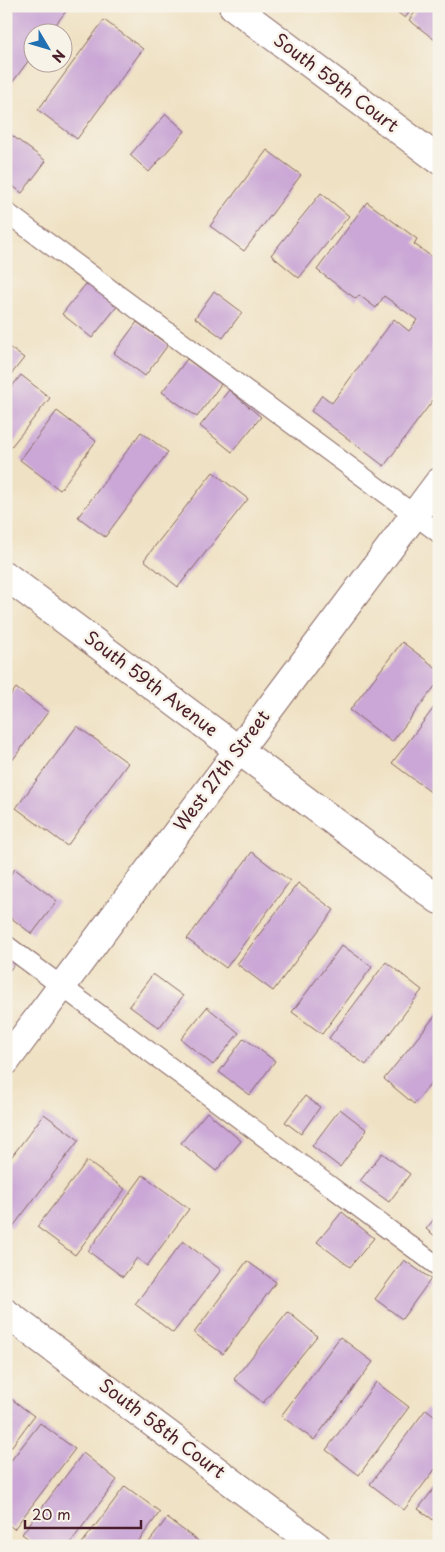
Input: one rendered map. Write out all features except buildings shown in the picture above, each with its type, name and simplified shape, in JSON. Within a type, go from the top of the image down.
[{"type":"street","name":"South 59th Court","points":[[233,6],[439,160]]},
{"type":"street","name":"West 27th Street","points":[[6,1061],[439,482]]},
{"type":"street","name":"South 59th Avenue","points":[[6,576],[439,900]]},
{"type":"street","name":"South 58th Court","points":[[6,1312],[317,1546]]},
{"type":"lane","points":[[6,212],[439,533]]},
{"type":"lane","points":[[6,945],[439,1267]]}]
